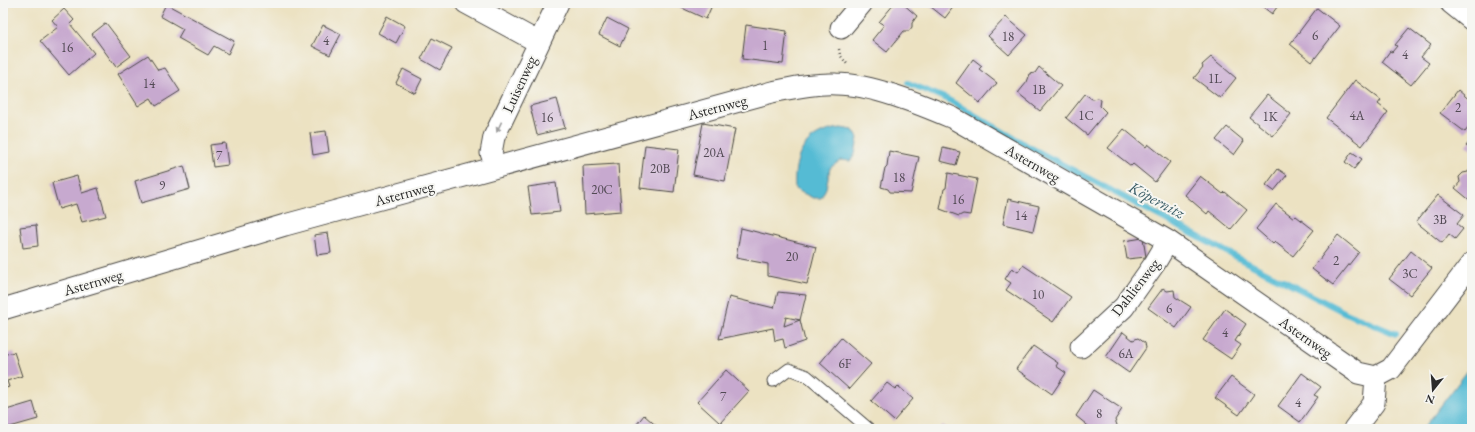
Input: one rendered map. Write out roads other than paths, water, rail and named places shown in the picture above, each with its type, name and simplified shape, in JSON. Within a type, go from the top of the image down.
[{"type":"street","points":[[466,3],[538,42]]},
{"type":"street","name":"Luisenweg","points":[[496,167],[491,153],[494,137],[538,42],[558,3]]},
{"type":"street","points":[[841,28],[862,3]]},
{"type":"street","points":[[1451,3],[1472,20]]},
{"type":"street","name":"Asternweg","points":[[3,309],[285,225],[772,92],[811,85],[837,84],[862,87],[921,104],[953,118],[1168,241],[1358,373],[1376,377]]},
{"type":"street","name":"Dahlienweg","points":[[1081,347],[1124,307],[1155,263],[1168,241]]},
{"type":"street","points":[[1354,429],[1374,403],[1376,377],[1391,370],[1472,263]]},
{"type":"lane","points":[[773,381],[789,369],[806,376],[869,429]]},
{"type":"water","points":[[841,128],[853,130],[858,138],[855,154],[850,161],[841,160],[830,168],[826,188],[821,198],[813,198],[795,189],[796,166],[804,147],[818,134]]},
{"type":"water","points":[[1472,365],[1472,429],[1423,429]]},
{"type":"waterway","name":"Köpernitz","points":[[908,83],[947,99],[1033,149],[1240,259],[1346,313],[1396,334]]}]
